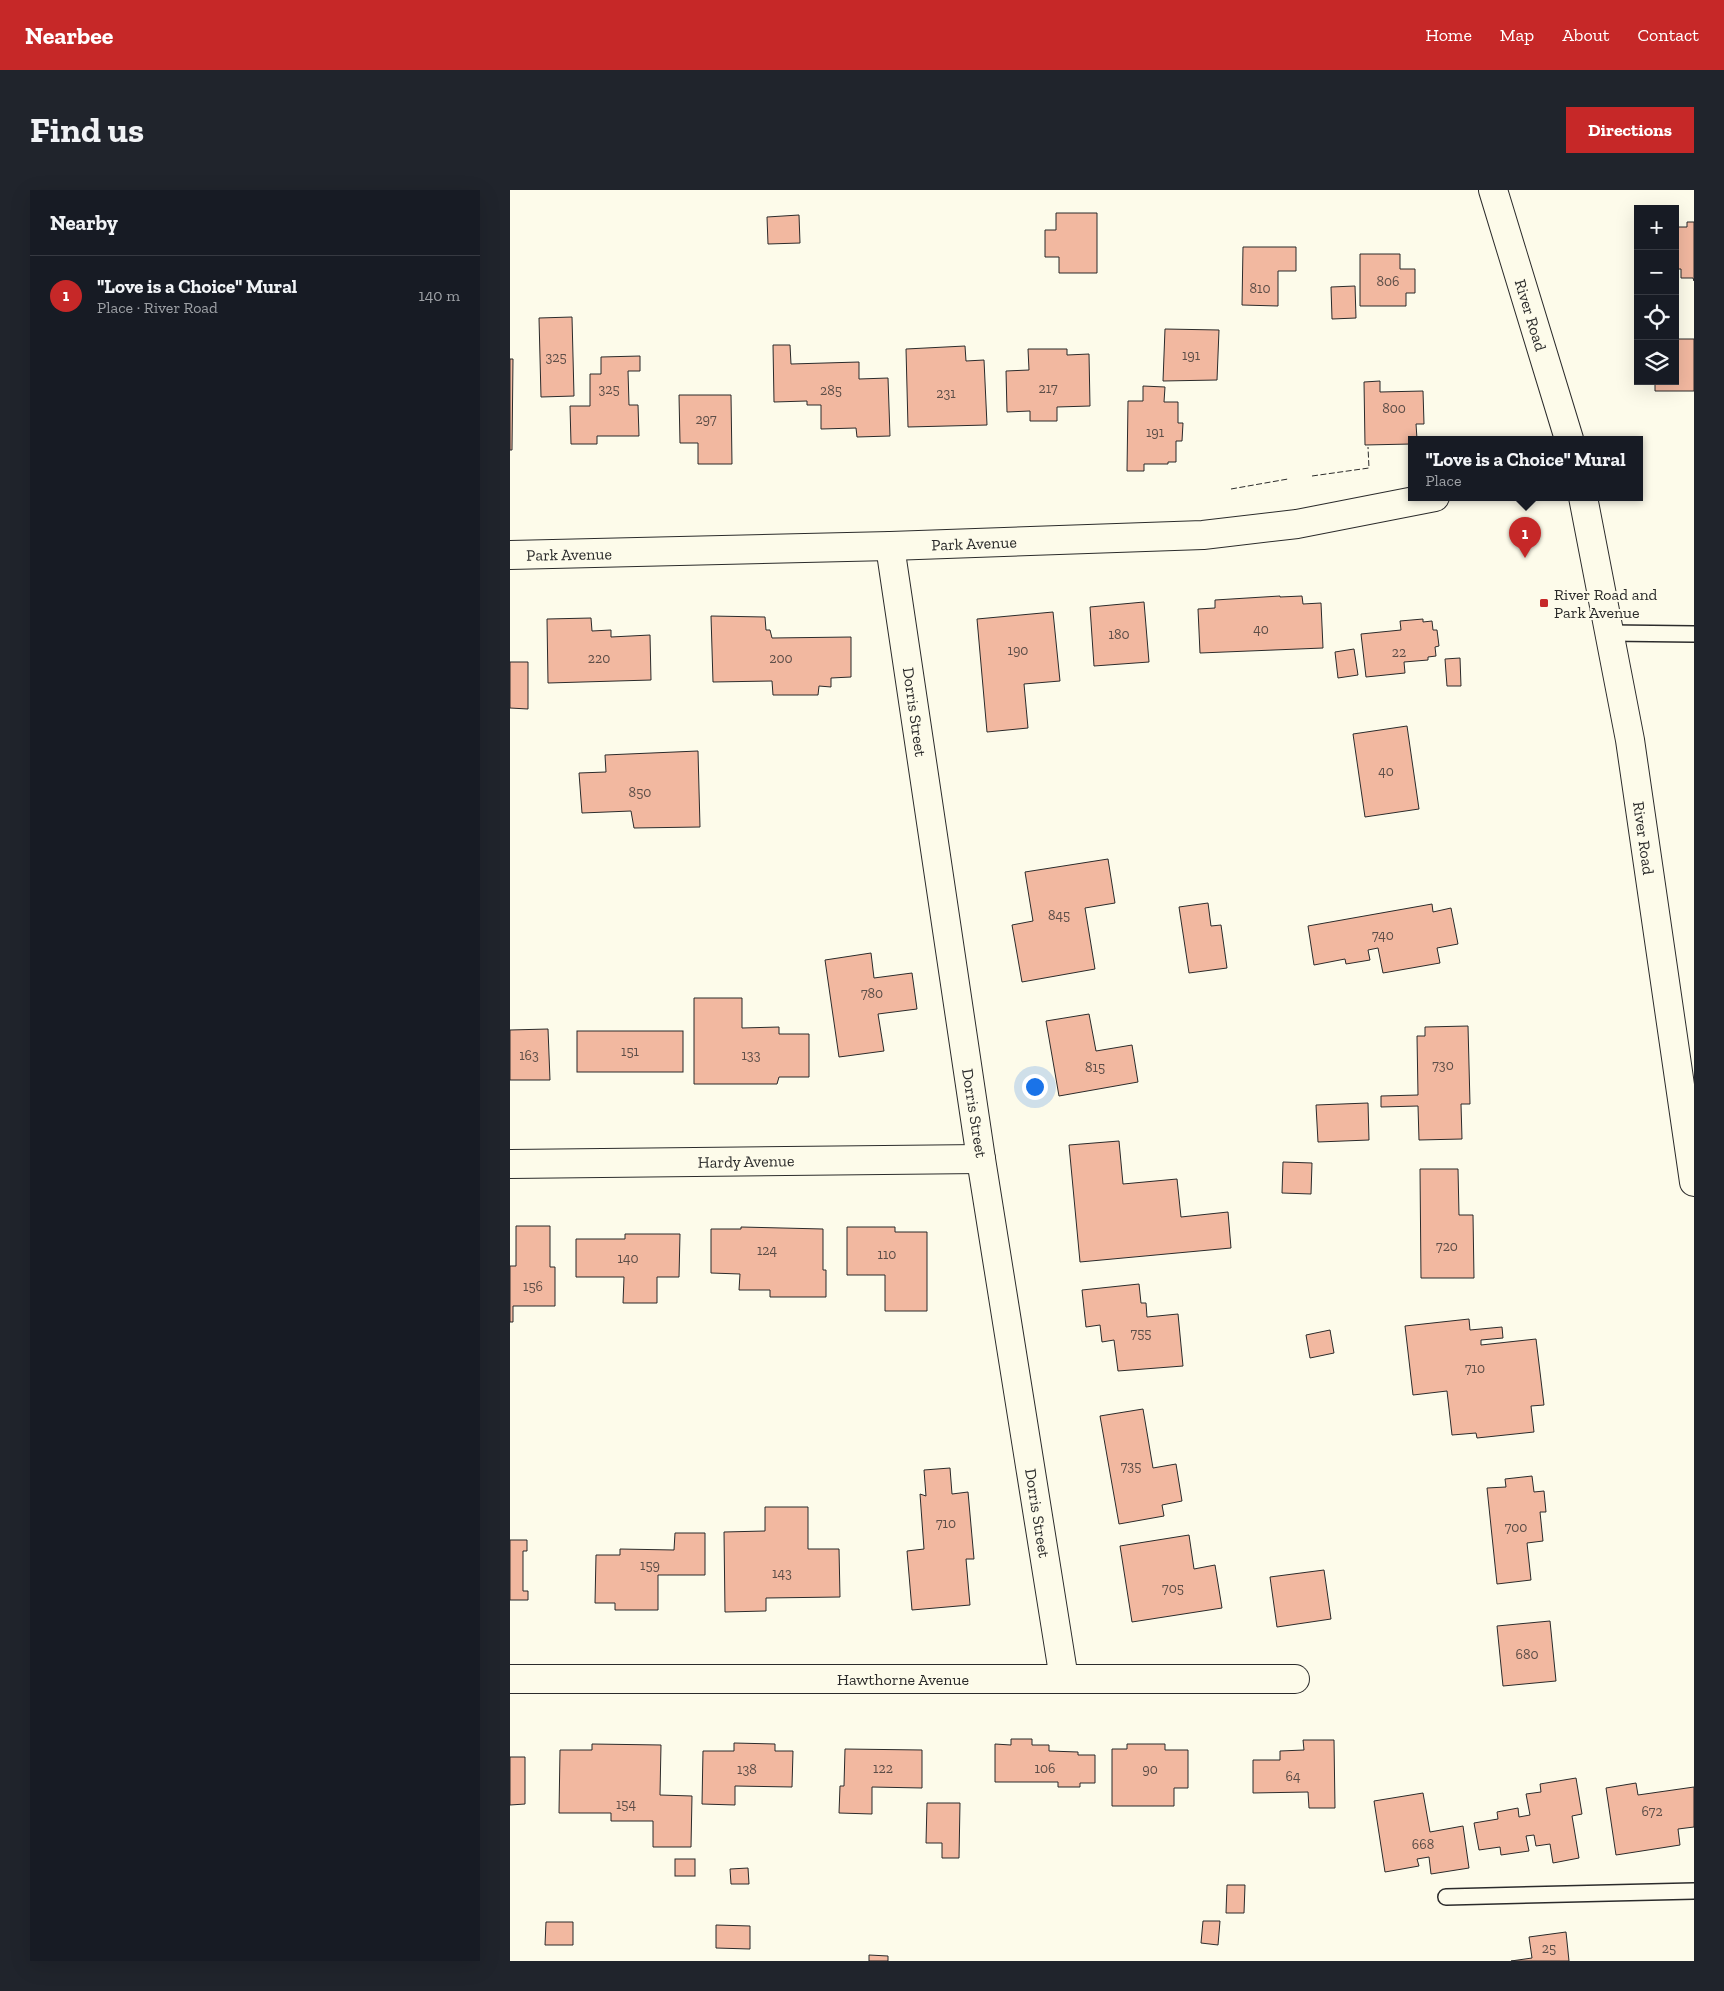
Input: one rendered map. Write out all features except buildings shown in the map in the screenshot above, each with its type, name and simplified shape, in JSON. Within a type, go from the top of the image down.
[{"type":"street","name":"River Road","points":[[1493,190],[1568,436]]},
{"type":"street","name":"Park Avenue","points":[[510,556],[1204,535],[1297,524],[1415,501]]},
{"type":"street","name":"River Road","points":[[1584,501],[1630,740],[1694,1182]]},
{"type":"street","name":"Dorris Street","points":[[890,546],[982,1159],[1064,1679]]},
{"type":"street","name":"Hardy Avenue","points":[[510,1164],[982,1159]]},
{"type":"street","name":"Hawthorne Avenue","points":[[510,1679],[1295,1679]]},
{"type":"lane","points":[[1610,633],[1694,634]]},
{"type":"lane","points":[[1446,1898],[1694,1891]]},
{"type":"fence","points":[[1312,476],[1369,468],[1368,447]]},
{"type":"fence","points":[[1231,489],[1288,479]]},
{"type":"place","name":"\"Love is a Choice\" Mural","points":[[1525,558]]},
{"type":"place","name":"River Road and Park Avenue","points":[[1544,603]]}]
